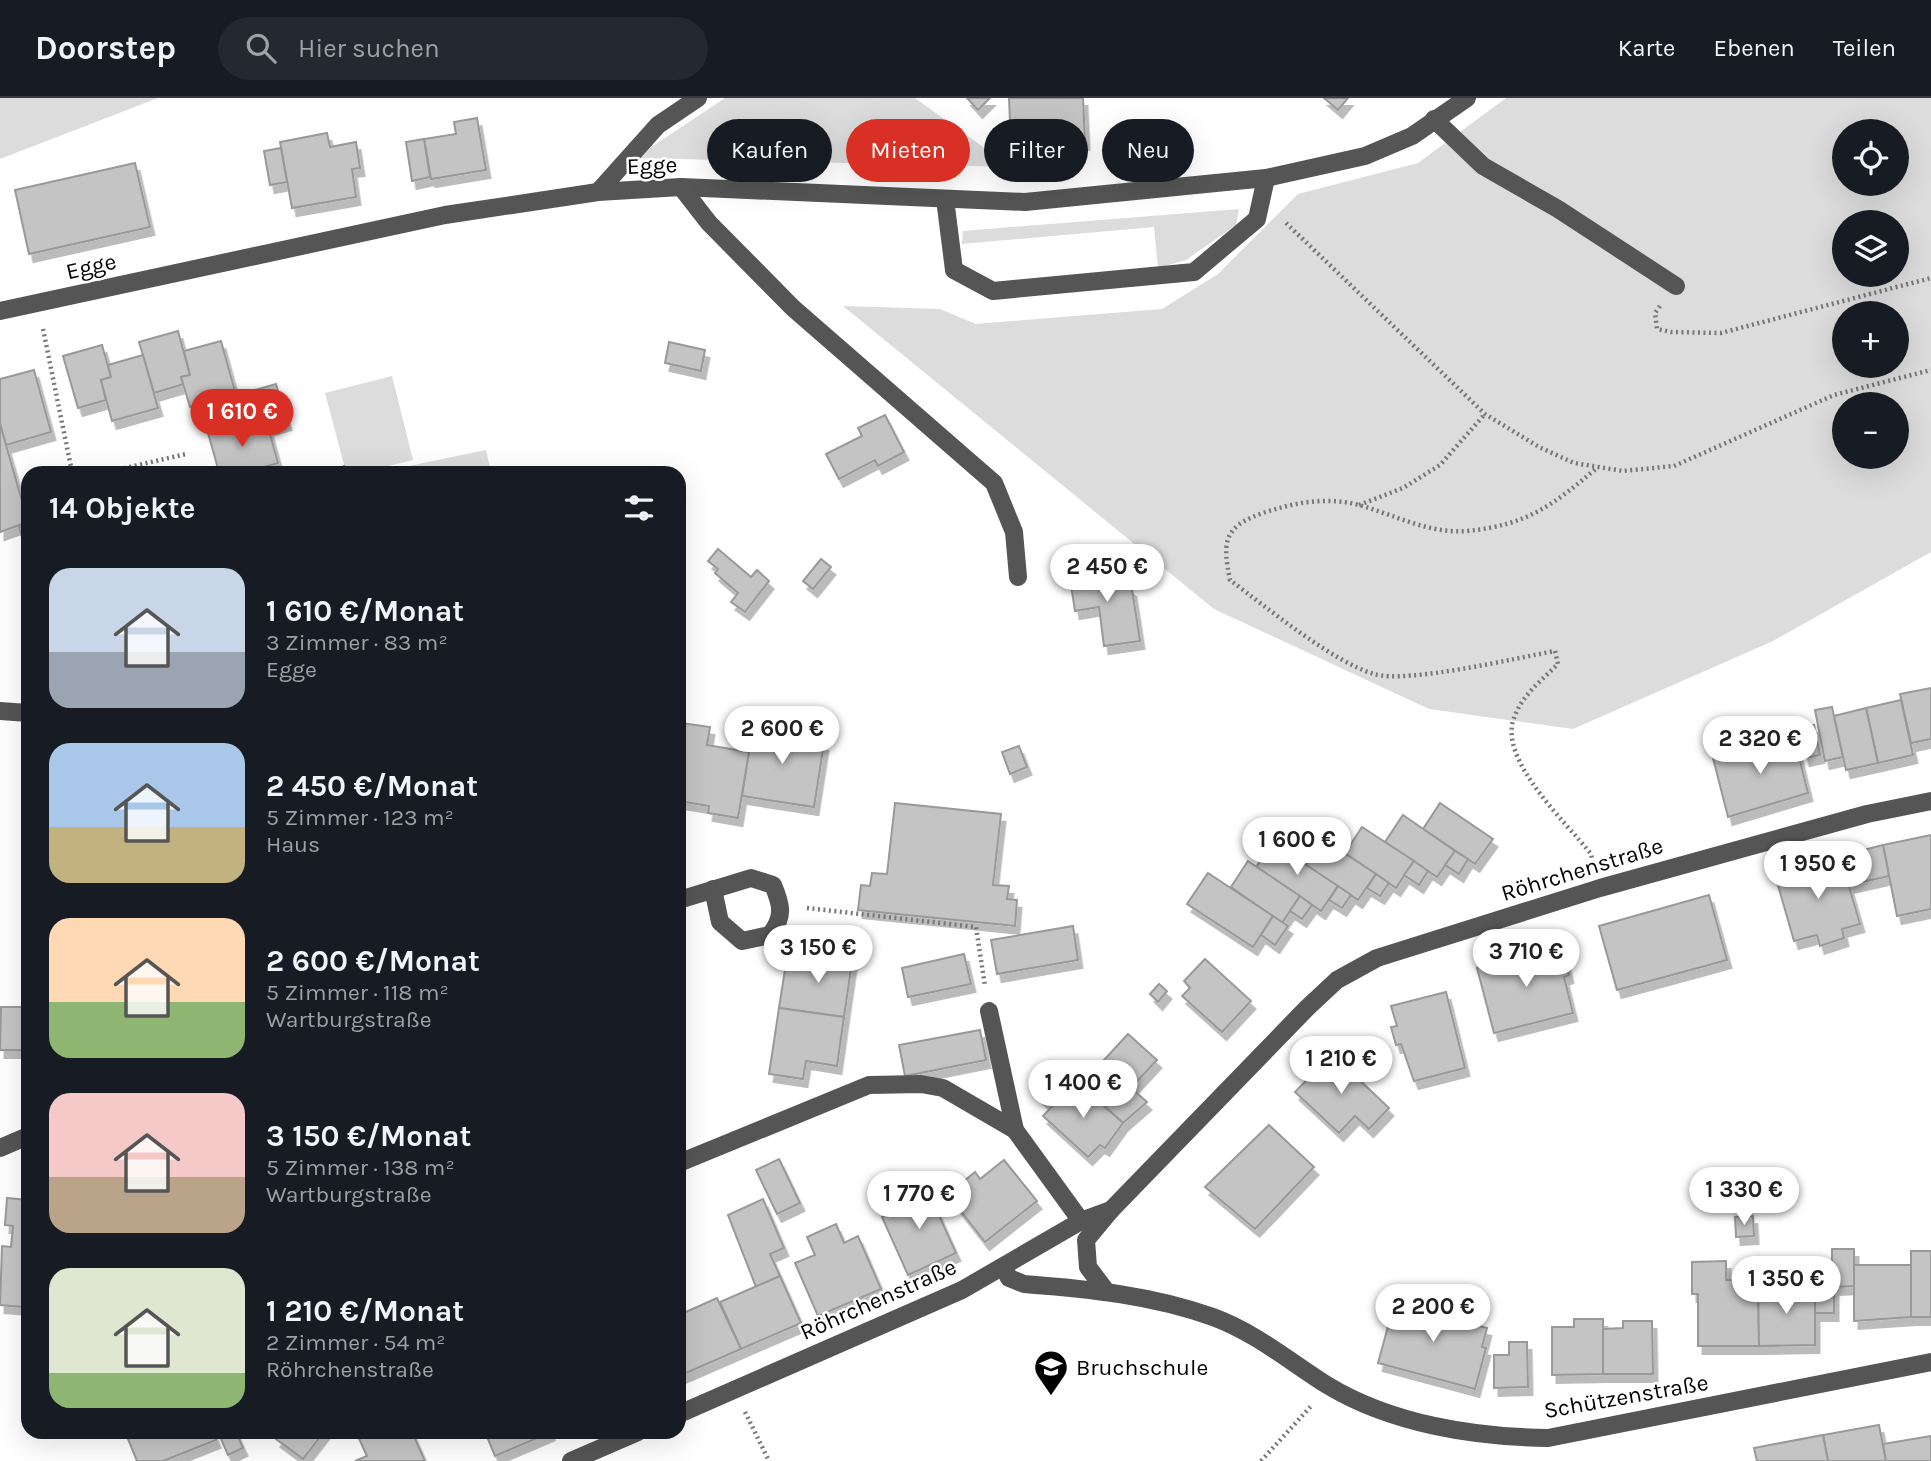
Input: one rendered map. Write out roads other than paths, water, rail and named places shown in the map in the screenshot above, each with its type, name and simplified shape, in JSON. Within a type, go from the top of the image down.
[{"type":"street","points":[[598,192],[658,125],[698,98]]},
{"type":"street","name":"Egge","points":[[0,311],[445,215],[598,192],[681,187],[1025,202],[1266,178],[1365,156],[1412,136],[1467,98]]},
{"type":"street","points":[[1434,119],[1483,166],[1558,209],[1676,286]]},
{"type":"street","points":[[945,199],[954,270],[993,291],[1194,272],[1256,219],[1266,178]]},
{"type":"street","points":[[681,187],[709,223],[793,308],[995,483],[1014,532],[1018,577]]},
{"type":"street","points":[[0,711],[21,710]]},
{"type":"street","name":"Röhrchenstraße","points":[[686,1411],[962,1290],[1081,1221],[1111,1210],[1338,980],[1377,958],[1600,888],[1867,814],[1931,801]]},
{"type":"street","points":[[686,898],[713,889],[751,878],[773,885],[782,905],[780,922],[770,935],[742,940],[720,922],[713,889]]},
{"type":"street","points":[[989,1011],[1015,1130],[1081,1221]]},
{"type":"street","points":[[686,1160],[869,1085],[894,1082],[943,1088],[1015,1130]]},
{"type":"street","points":[[0,1148],[21,1139]]},
{"type":"street","points":[[1106,1291],[1088,1267],[1086,1240],[1111,1210]]},
{"type":"street","name":"Schützenstraße","points":[[1004,1268],[1009,1278],[1024,1284],[1106,1291],[1157,1300],[1214,1318],[1261,1339],[1328,1385],[1358,1401],[1418,1421],[1502,1437],[1548,1438],[1931,1362]]},
{"type":"street","points":[[571,1461],[622,1439]]},
{"type":"place","name":"Bruchschule","points":[[1051,1397]]}]
